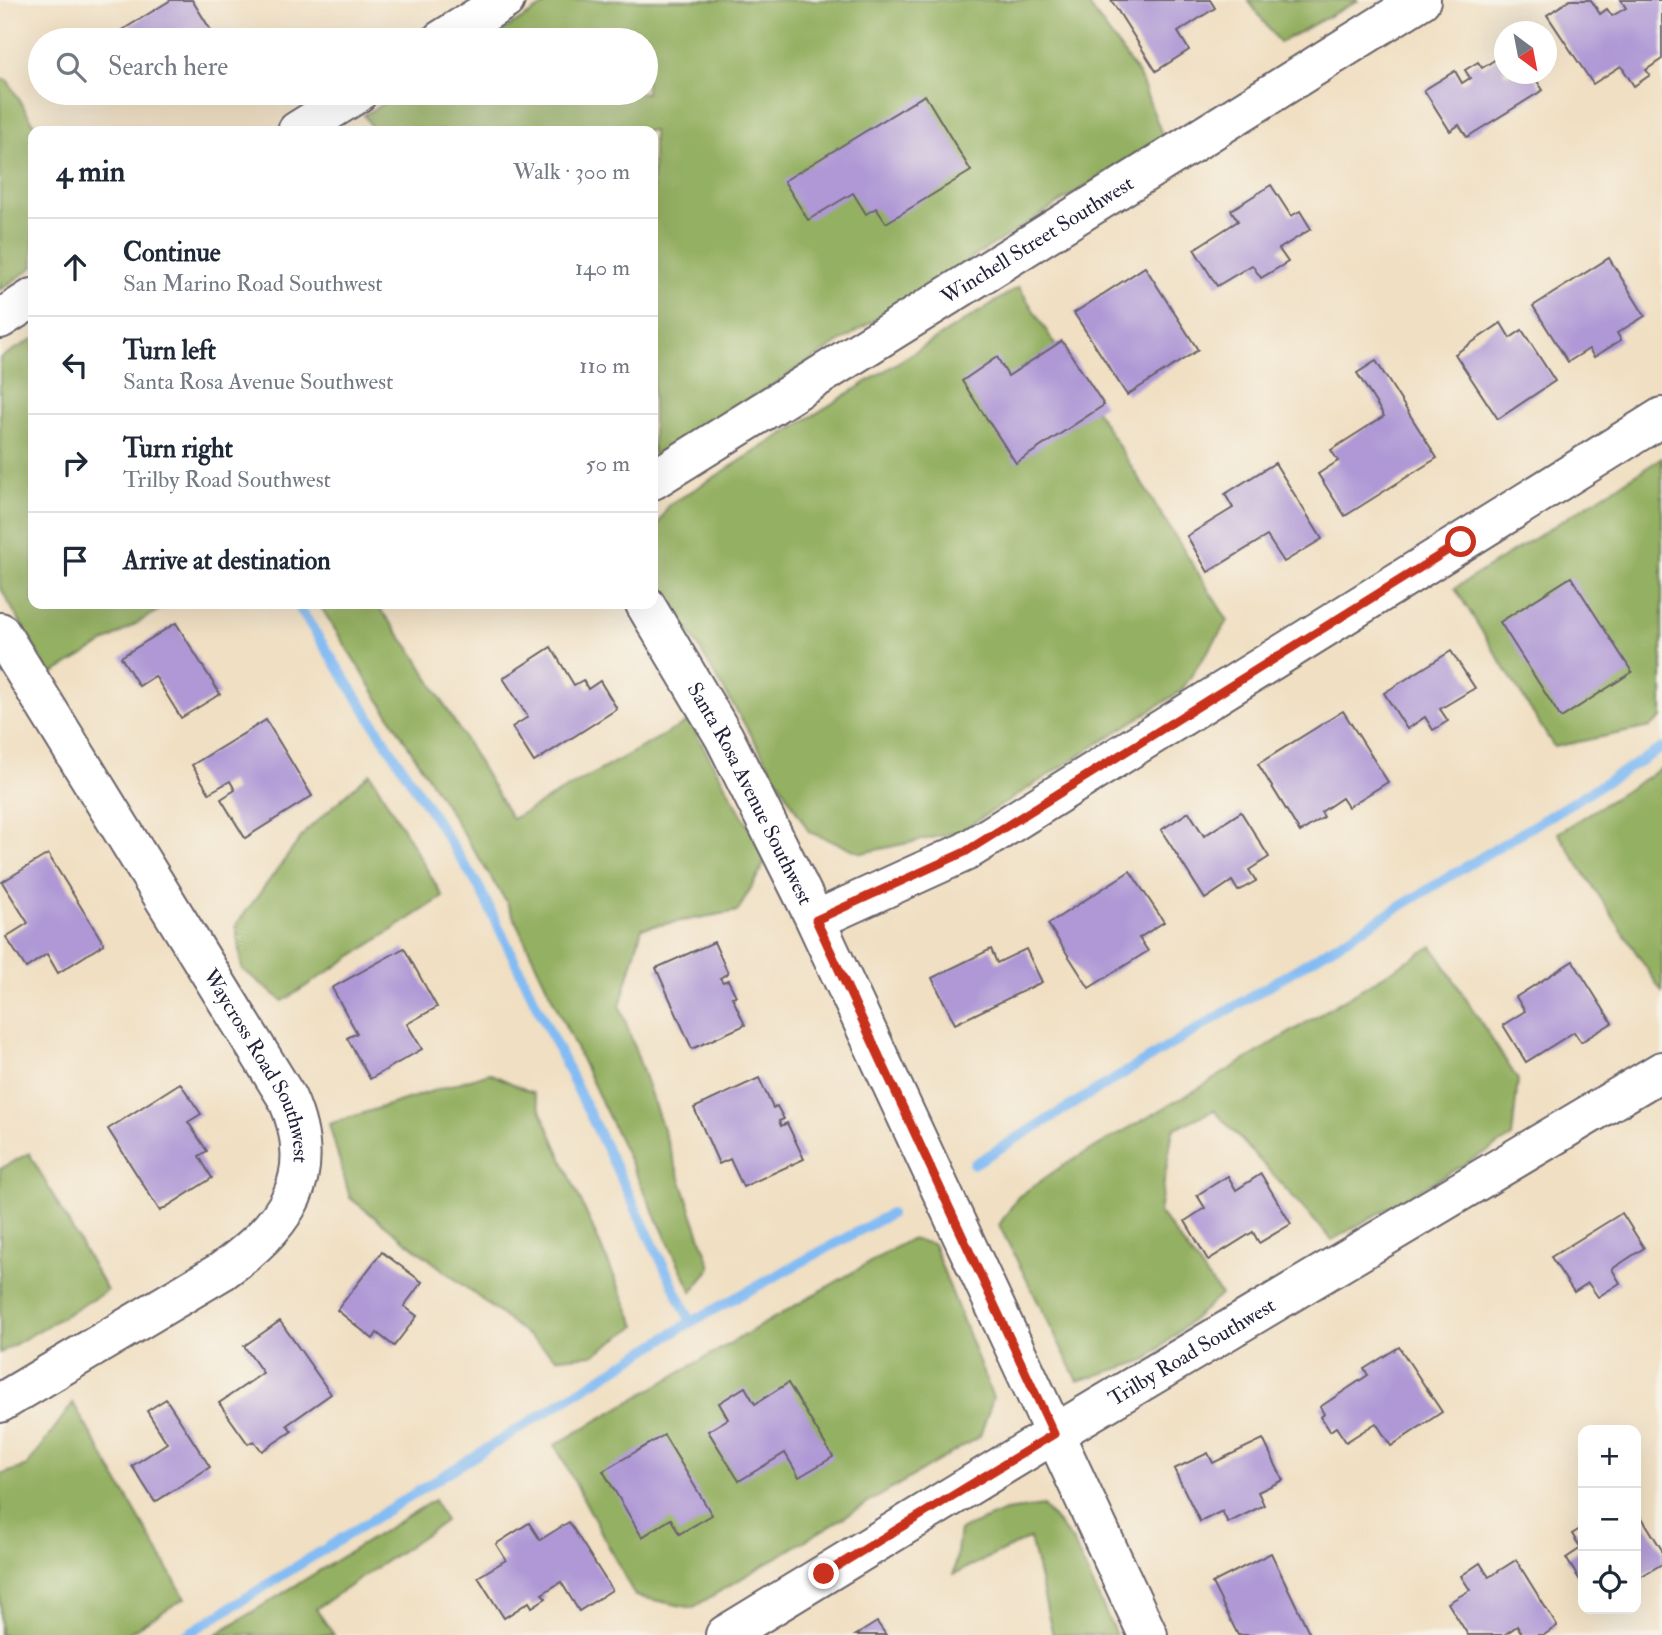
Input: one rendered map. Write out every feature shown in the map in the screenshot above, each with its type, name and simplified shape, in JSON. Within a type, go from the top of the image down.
[{"type":"street","points":[[460,28],[505,0]]},
{"type":"street","name":"Winchell Street Southwest","points":[[658,477],[1420,0]]},
{"type":"street","points":[[309,126],[346,111]]},
{"type":"street","points":[[0,318],[28,301]]},
{"type":"street","points":[[816,920],[965,852],[1662,416]]},
{"type":"street","name":"Santa Rosa Avenue Southwest","points":[[648,609],[724,737],[816,920],[1148,1635]]},
{"type":"street","name":"Waycross Road Southwest","points":[[0,632],[281,1087],[299,1125],[302,1153],[291,1199],[281,1219],[254,1249],[202,1284],[0,1403]]},
{"type":"street","name":"Trilby Road Southwest","points":[[725,1635],[1054,1434],[1662,1071]]},
{"type":"green space","points":[[553,0],[1085,0],[1139,75],[1163,137],[679,444],[658,453],[658,126],[371,126],[364,115],[381,105],[658,105],[658,28],[507,28]]},
{"type":"green space","points":[[1248,0],[1359,0],[1279,43]]},
{"type":"green space","points":[[0,78],[8,81],[35,126],[28,126],[28,270],[0,290]]},
{"type":"green space","points":[[1019,287],[1228,621],[1181,691],[959,832],[862,853],[809,832],[662,586],[658,560],[658,525],[668,506]]},
{"type":"green space","points":[[28,342],[28,609],[161,609],[50,675],[0,587],[0,358]]},
{"type":"green space","points":[[1662,458],[1662,718],[1650,727],[1554,747],[1455,588]]},
{"type":"green space","points":[[322,609],[380,609],[415,655],[512,819],[689,721],[767,859],[738,911],[642,928],[620,1006],[711,1267],[692,1292],[507,903]]},
{"type":"green space","points":[[1662,768],[1662,992],[1558,833]]},
{"type":"green space","points":[[370,773],[443,897],[283,1001],[242,969],[236,925],[306,831]]},
{"type":"green space","points":[[1432,946],[1518,1080],[1512,1137],[1332,1240],[1214,1110],[1173,1129],[1159,1212],[1221,1295],[1146,1360],[1078,1381],[999,1225],[1018,1197],[1062,1166],[1194,1091]]},
{"type":"green space","points":[[489,1073],[533,1093],[636,1326],[593,1355],[557,1358],[350,1198],[329,1124]]},
{"type":"green space","points":[[29,1153],[107,1291],[0,1353],[0,1169]]},
{"type":"green space","points":[[910,1239],[933,1244],[993,1398],[980,1436],[692,1608],[635,1596],[555,1445]]},
{"type":"green space","points":[[73,1403],[185,1598],[125,1635],[0,1635],[0,1475],[27,1466]]},
{"type":"green space","points":[[434,1500],[445,1521],[316,1609],[334,1635],[215,1635]]},
{"type":"green space","points":[[1043,1506],[1072,1540],[1116,1635],[1053,1635],[1030,1538],[954,1574],[960,1530],[1005,1511]]},
{"type":"building","points":[[171,0],[192,0],[210,28],[126,28]]},
{"type":"building","points":[[1111,0],[1210,0],[1215,8],[1178,32],[1189,50],[1156,71]]},
{"type":"building","points":[[1570,0],[1591,0],[1600,14],[1607,9],[1612,16],[1626,8],[1621,0],[1662,0],[1662,59],[1646,70],[1650,75],[1634,86],[1621,66],[1593,84],[1557,30],[1557,21],[1551,21],[1547,15]]},
{"type":"building","points":[[1494,60],[1494,84],[1539,84],[1543,90],[1467,137],[1459,125],[1450,131],[1424,90],[1455,71],[1462,83],[1470,78],[1465,70],[1478,62],[1482,68]]},
{"type":"building","points":[[925,95],[971,171],[886,223],[876,208],[866,214],[853,193],[808,220],[784,181]]},
{"type":"building","points":[[1271,185],[1291,216],[1300,211],[1311,229],[1279,249],[1288,262],[1261,278],[1252,265],[1217,286],[1194,249],[1238,221],[1231,210]]},
{"type":"building","points":[[1609,258],[1645,316],[1617,333],[1621,340],[1594,357],[1589,349],[1568,362],[1533,306]]},
{"type":"building","points":[[1145,267],[1198,350],[1127,395],[1074,313]]},
{"type":"building","points":[[1501,323],[1510,338],[1522,330],[1555,381],[1498,419],[1455,354]]},
{"type":"building","points":[[1062,341],[1104,405],[1016,463],[962,381],[997,357],[1008,376]]},
{"type":"building","points":[[1376,361],[1437,458],[1345,516],[1318,474],[1338,461],[1331,450],[1384,416],[1357,373]]},
{"type":"building","points":[[1275,463],[1322,539],[1284,562],[1267,536],[1208,572],[1187,536],[1233,508],[1225,494]]},
{"type":"building","points":[[1571,577],[1632,672],[1561,718],[1500,622]]},
{"type":"building","points":[[176,623],[220,694],[181,718],[155,676],[139,686],[121,657]]},
{"type":"building","points":[[551,647],[574,685],[583,680],[588,689],[600,681],[617,709],[534,762],[512,727],[528,717],[503,678]]},
{"type":"building","points":[[1451,651],[1475,688],[1440,709],[1448,721],[1433,730],[1425,717],[1407,729],[1384,693]]},
{"type":"building","points":[[1343,711],[1388,782],[1348,807],[1342,798],[1321,812],[1324,817],[1300,832],[1258,764]]},
{"type":"building","points":[[266,720],[312,796],[245,838],[221,799],[235,790],[230,781],[209,793],[192,765]]},
{"type":"building","points":[[1189,812],[1204,836],[1241,812],[1269,857],[1249,870],[1256,881],[1238,891],[1232,881],[1205,899],[1161,830]]},
{"type":"building","points":[[48,854],[104,944],[58,973],[47,954],[26,968],[6,937],[28,923],[2,882]]},
{"type":"building","points":[[1130,871],[1164,922],[1139,938],[1148,951],[1089,988],[1048,924]]},
{"type":"building","points":[[714,942],[728,973],[720,978],[723,982],[728,980],[736,996],[732,997],[745,1025],[692,1049],[656,968]]},
{"type":"building","points":[[404,948],[437,1007],[407,1024],[422,1049],[370,1079],[347,1038],[357,1033],[332,988]]},
{"type":"building","points":[[991,949],[997,963],[1026,949],[1042,982],[955,1024],[932,978]]},
{"type":"building","points":[[1573,961],[1612,1023],[1581,1042],[1574,1032],[1526,1062],[1503,1025],[1525,1011],[1516,997]]},
{"type":"building","points":[[759,1078],[773,1108],[777,1106],[784,1119],[779,1121],[781,1126],[787,1123],[804,1159],[743,1187],[730,1159],[719,1164],[694,1108]]},
{"type":"building","points":[[180,1083],[201,1114],[188,1122],[207,1151],[199,1156],[212,1178],[160,1211],[108,1129]]},
{"type":"building","points":[[1261,1174],[1291,1224],[1259,1243],[1253,1232],[1208,1260],[1185,1221],[1205,1208],[1197,1195],[1228,1176],[1236,1190]]},
{"type":"building","points":[[1622,1213],[1644,1248],[1612,1269],[1620,1283],[1598,1297],[1588,1283],[1574,1292],[1551,1257]]},
{"type":"building","points":[[382,1252],[422,1282],[404,1306],[417,1316],[394,1346],[377,1333],[373,1339],[337,1310]]},
{"type":"building","points":[[280,1321],[331,1394],[287,1425],[292,1431],[262,1451],[254,1441],[248,1444],[219,1403],[263,1373],[244,1346]]},
{"type":"building","points":[[1399,1347],[1442,1412],[1391,1446],[1376,1423],[1346,1442],[1336,1427],[1330,1431],[1321,1417],[1324,1414],[1320,1407],[1368,1375],[1364,1369]]},
{"type":"building","points":[[788,1383],[833,1457],[799,1477],[785,1453],[739,1481],[708,1431],[728,1419],[719,1403],[745,1387],[755,1404]]},
{"type":"building","points":[[166,1399],[210,1467],[155,1502],[132,1466],[167,1443],[147,1411]]},
{"type":"building","points":[[664,1435],[712,1515],[679,1534],[671,1519],[642,1537],[603,1471]]},
{"type":"building","points":[[1263,1439],[1283,1480],[1258,1492],[1264,1505],[1228,1523],[1222,1511],[1200,1522],[1174,1469],[1208,1453],[1213,1463]]},
{"type":"building","points":[[1641,1516],[1662,1550],[1662,1564],[1641,1576]]},
{"type":"building","points":[[569,1522],[612,1590],[579,1611],[561,1582],[542,1594],[546,1598],[532,1607],[529,1602],[504,1618],[478,1577],[506,1560],[496,1544],[529,1523],[540,1540]]},
{"type":"building","points":[[1578,1530],[1578,1543],[1572,1534]]},
{"type":"building","points":[[1578,1550],[1578,1577],[1566,1558]]},
{"type":"building","points":[[1271,1553],[1309,1632],[1304,1635],[1238,1635],[1212,1583]]},
{"type":"building","points":[[1516,1560],[1557,1626],[1544,1635],[1523,1635],[1517,1626],[1504,1635],[1468,1635],[1448,1603],[1470,1590],[1461,1576],[1480,1563],[1489,1577]]},
{"type":"building","points":[[877,1622],[886,1635],[856,1635],[861,1632]]},
{"type":"waterway","points":[[300,609],[479,887],[691,1322]]},
{"type":"waterway","points":[[974,1164],[1662,748]]},
{"type":"waterway","points":[[186,1635],[691,1322],[890,1214]]},
{"type":"route","points":[[824,1574],[1054,1434],[816,920],[965,852],[1461,542]]}]
